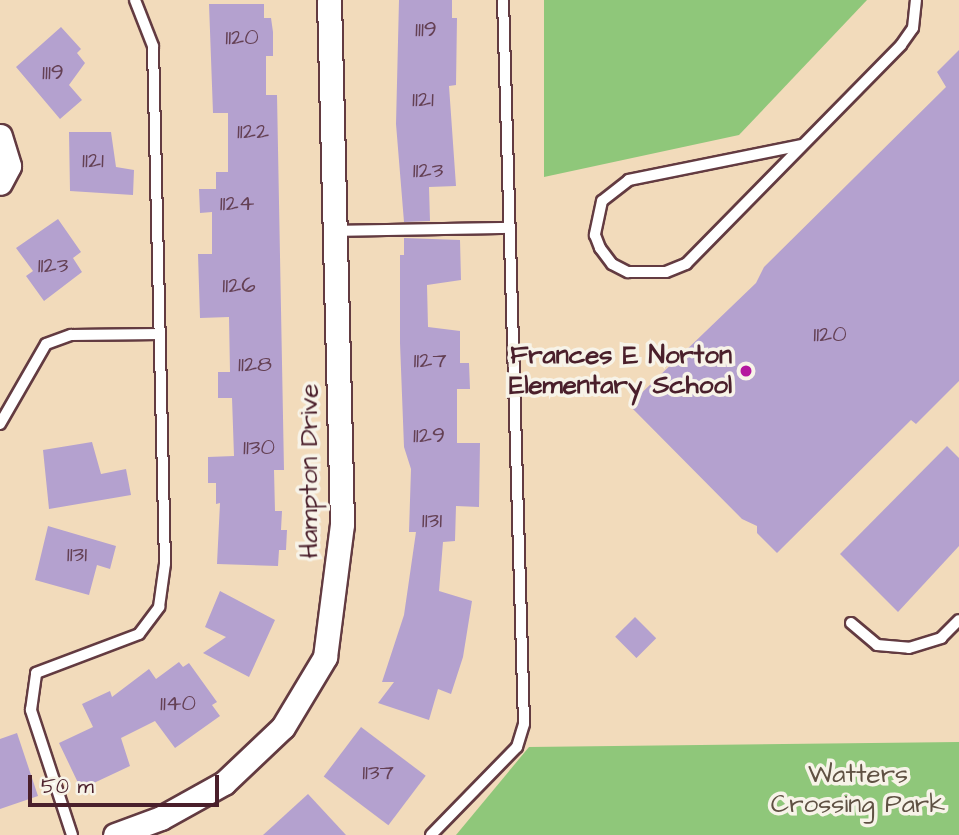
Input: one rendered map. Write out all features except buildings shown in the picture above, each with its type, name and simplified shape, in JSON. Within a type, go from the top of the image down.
[{"type":"street","name":"Hampton Drive","points":[[115,835],[161,818],[225,783],[283,727],[325,657],[342,524],[329,0]]},
{"type":"street","points":[[0,136],[9,166],[0,183]]},
{"type":"lane","points":[[72,835],[39,738],[30,693],[36,673],[139,634],[159,607],[165,565],[153,46],[135,0]]},
{"type":"lane","points":[[431,835],[517,747],[524,723],[503,0]]},
{"type":"lane","points":[[802,145],[629,180],[614,188],[596,216],[600,248],[611,264],[628,272],[666,272],[686,264],[901,45],[913,28],[916,0]]},
{"type":"lane","points":[[335,231],[510,228]]},
{"type":"lane","points":[[0,424],[46,344],[71,335],[160,334]]},
{"type":"lane","points":[[851,622],[877,645],[909,648],[941,638],[959,620]]},
{"type":"green space","points":[[544,0],[867,0],[739,135],[544,177]]},
{"type":"green space","name":"Watters Crossing Park","points":[[959,742],[959,835],[456,835],[529,747]]},
{"type":"place","name":"Frances E Norton Elementary School","points":[[746,371]]}]
